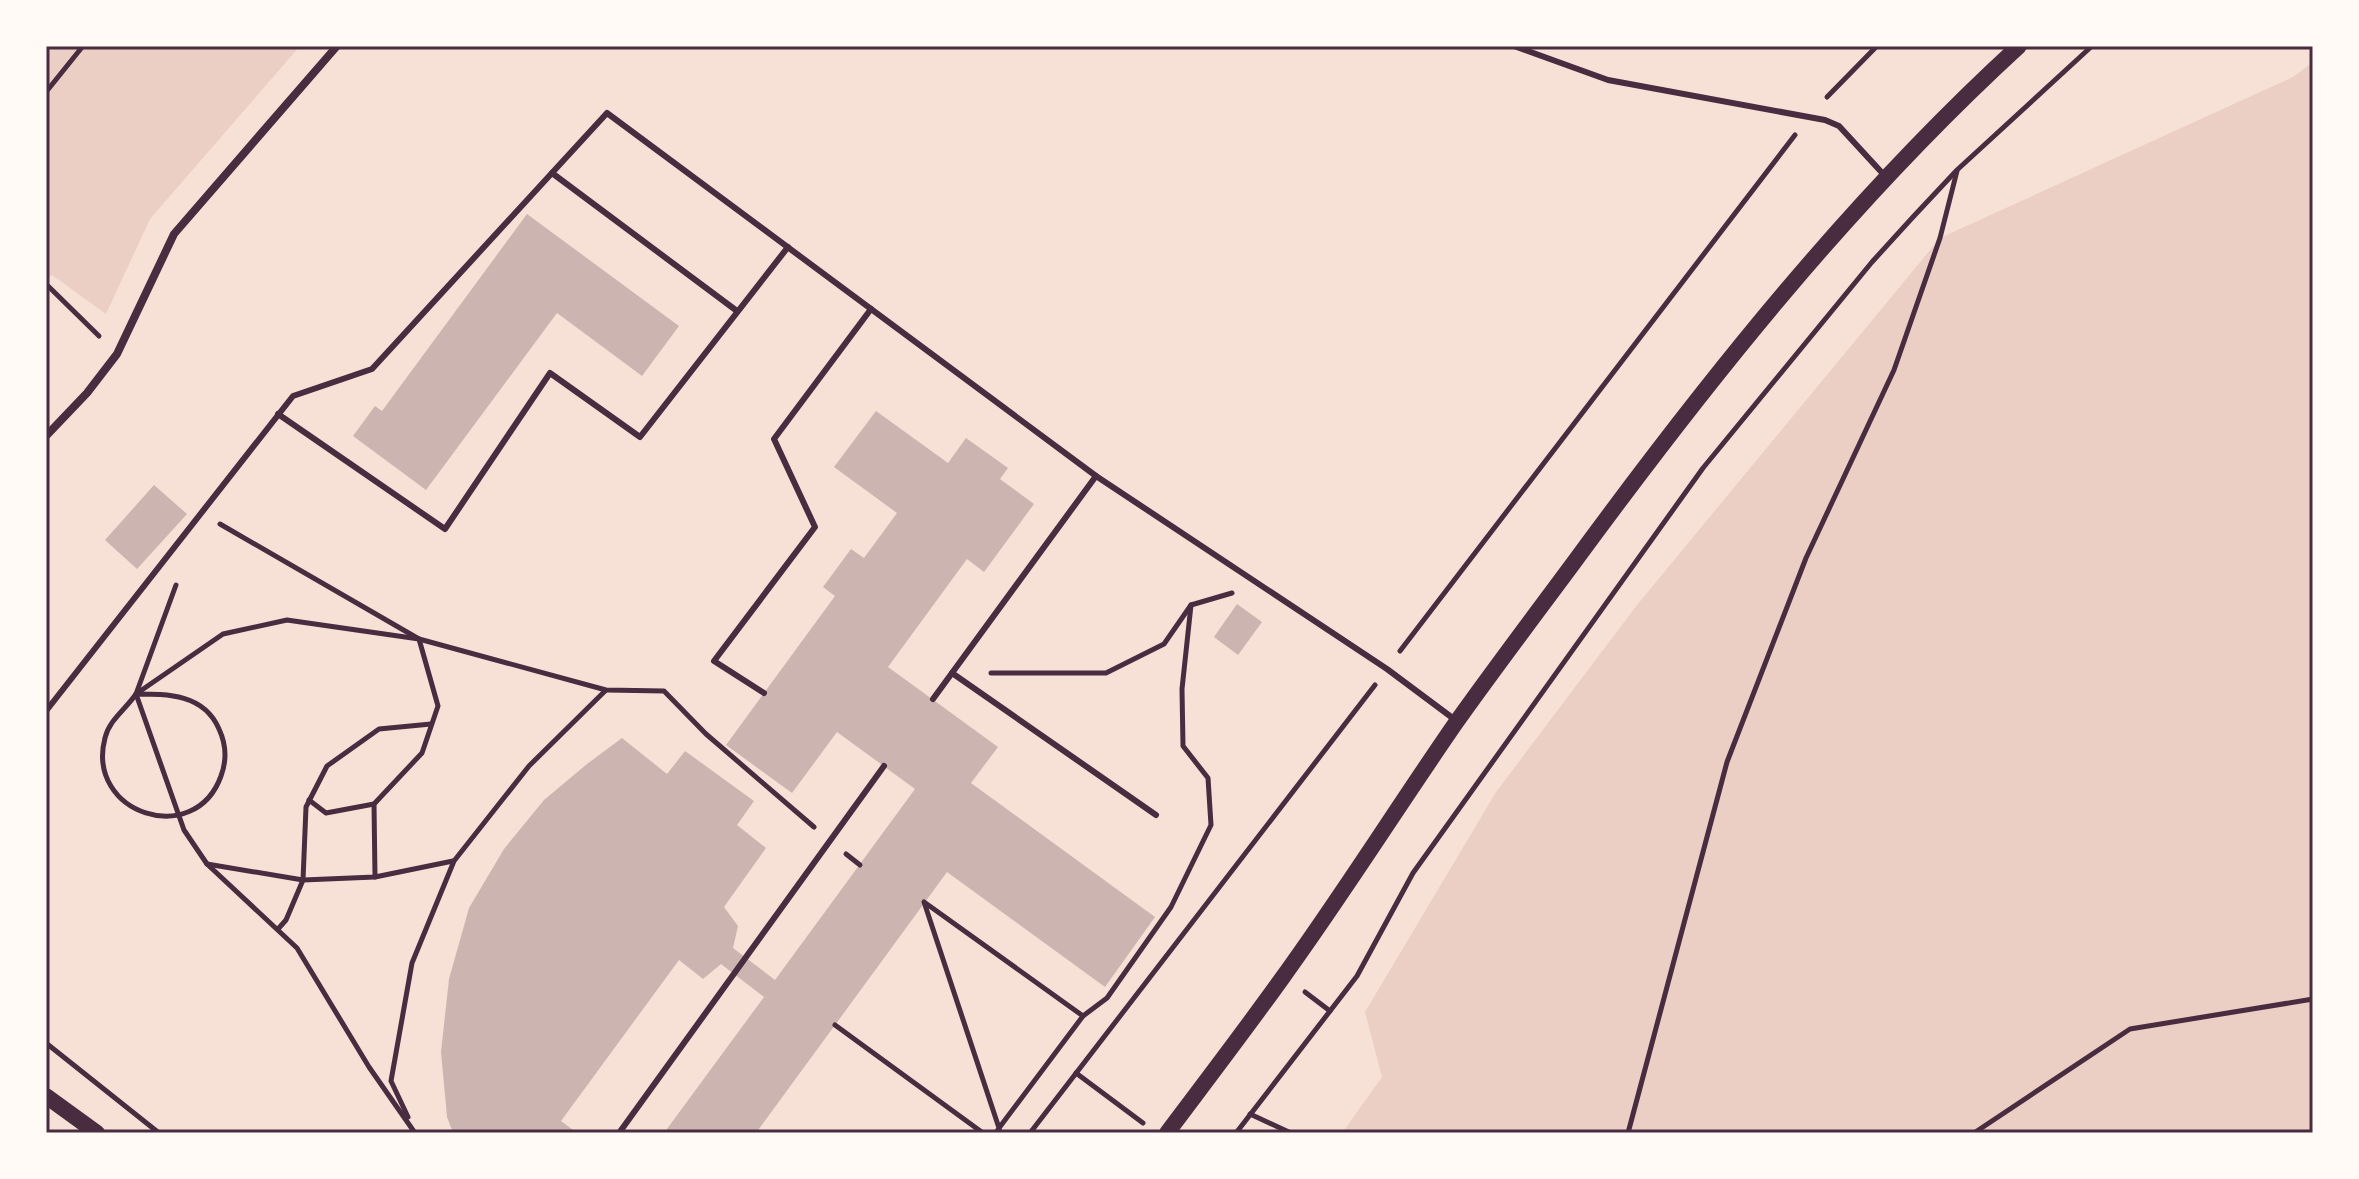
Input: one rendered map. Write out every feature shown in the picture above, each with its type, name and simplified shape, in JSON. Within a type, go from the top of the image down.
[{"type":"main road","points":[[1167,1133],[1284,976],[1457,721],[1635,479],[1727,361],[1885,176],[2019,46]]},
{"type":"main road","points":[[46,1096],[97,1133]]},
{"type":"street","points":[[46,436],[87,393],[117,354],[174,234],[337,46]]},
{"type":"lane","points":[[1514,46],[1608,80],[1810,117],[1839,126],[1885,176]]},
{"type":"lane","points":[[46,711],[293,396],[372,369],[607,113],[1096,476],[1387,669],[1457,721]]},
{"type":"lane","points":[[552,173],[737,311]]},
{"type":"lane","points":[[278,414],[445,529],[550,373],[640,437],[788,247]]},
{"type":"lane","points":[[764,693],[714,661],[815,527],[774,439],[871,309]]},
{"type":"lane","points":[[933,699],[1096,476]]},
{"type":"lane","points":[[952,673],[1156,815]]},
{"type":"lane","points":[[619,1133],[884,766]]},
{"type":"path","points":[[46,92],[83,46]]},
{"type":"path","points":[[1030,1133],[1741,203],[1810,117],[1877,46]]},
{"type":"path","points":[[1236,1133],[1357,976],[1413,873],[1671,508],[1872,262],[1957,170],[2092,46]]},
{"type":"path","points":[[1628,1133],[1727,762],[1806,558],[1894,370],[1940,238],[1957,170]]},
{"type":"path","points":[[46,284],[117,354]]},
{"type":"path","points":[[203,512],[419,639],[438,706],[422,753],[374,804],[326,813],[309,800]]},
{"type":"path","points":[[173,550],[180,573],[136,694],[184,830],[207,864],[297,948],[369,1067],[414,1131]]},
{"type":"path","points":[[952,673],[1106,673],[1164,644],[1191,605],[1229,593],[1281,598]]},
{"type":"path","points":[[136,694],[169,694],[188,698],[206,709],[218,726],[225,745],[225,766],[218,785],[206,801],[189,812],[170,817],[150,816],[131,808],[116,794],[106,777],[102,757],[105,736],[114,718],[136,694],[223,634],[287,620],[419,639],[606,690],[664,691],[706,734],[860,865]]},
{"type":"path","points":[[414,1131],[391,1081],[412,963],[454,861],[529,766],[606,690]]},
{"type":"path","points":[[278,929],[286,920],[303,880],[306,807],[327,766],[379,729],[431,724]]},
{"type":"path","points":[[374,804],[375,877]]},
{"type":"path","points":[[207,864],[303,880],[375,877],[454,861]]},
{"type":"path","points":[[924,902],[1083,1016],[998,1131],[934,932],[924,902]]},
{"type":"path","points":[[1974,1133],[2130,1029],[2313,999]]},
{"type":"path","points":[[835,1025],[983,1133]]},
{"type":"path","points":[[46,1043],[159,1133]]},
{"type":"path","points":[[1076,1073],[1145,1124]]},
{"type":"path","points":[[1250,1114],[1291,1133]]},
{"type":"shaded area","points":[[46,46],[300,46],[150,219],[106,314],[52,275],[46,280]]},
{"type":"shaded area","points":[[2313,62],[2313,1133],[1342,1133],[1382,1077],[1365,1012],[1496,792],[1637,605],[1940,238],[2293,77]]},
{"type":"building","points":[[527,214],[679,326],[642,376],[557,313],[426,490],[353,436],[375,406],[382,411]]},
{"type":"building","points":[[876,411],[948,463],[966,438],[1008,468],[1000,479],[1034,504],[984,572],[967,559],[888,667],[998,747],[971,783],[1155,917],[1105,987],[947,872],[756,1133],[664,1133],[764,997],[721,964],[703,979],[679,960],[561,1121],[577,1133],[453,1133],[447,1117],[441,1052],[449,979],[469,908],[504,849],[544,800],[587,764],[622,738],[667,774],[685,751],[754,801],[737,825],[766,848],[724,907],[738,926],[733,948],[775,980],[915,789],[837,732],[792,793],[726,745],[835,596],[823,587],[851,549],[864,558],[897,513],[834,467]]},
{"type":"building","points":[[154,485],[187,514],[137,569],[105,540]]},
{"type":"building","points":[[1237,604],[1262,622],[1238,655],[1214,637]]}]
